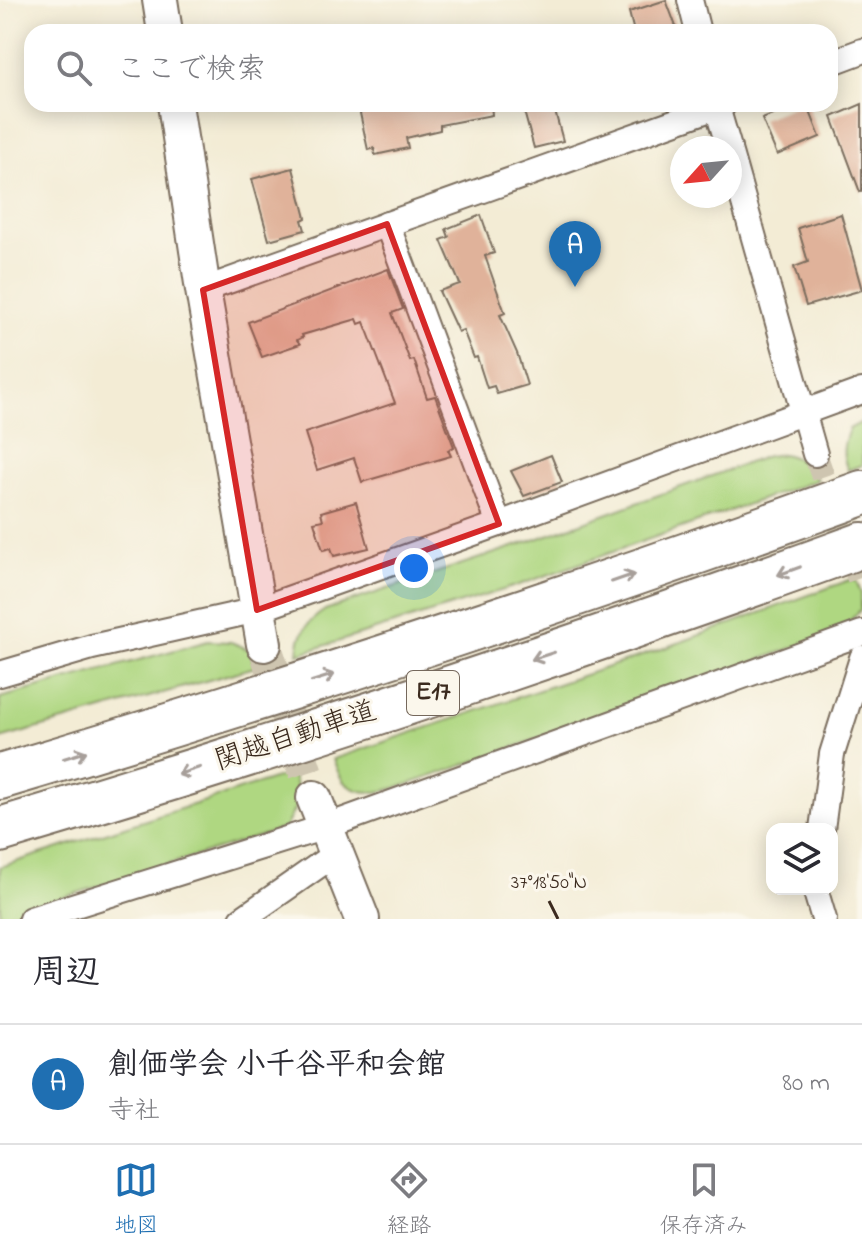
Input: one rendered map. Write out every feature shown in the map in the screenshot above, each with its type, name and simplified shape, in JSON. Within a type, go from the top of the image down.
[{"type":"highway","name":"関越自動車道","points":[[0,777],[403,653],[680,559],[862,493]]},
{"type":"highway","name":"関越自動車道","points":[[0,830],[413,700],[862,545]]},
{"type":"street","points":[[160,0],[164,24]]},
{"type":"street","points":[[690,0],[696,24]]},
{"type":"street","points":[[838,60],[862,51]]},
{"type":"street","points":[[176,112],[203,290],[264,644]]},
{"type":"street","points":[[203,290],[699,112]]},
{"type":"street","points":[[721,112],[726,136]]},
{"type":"street","points":[[742,197],[815,454]]},
{"type":"street","points":[[387,224],[499,524]]},
{"type":"street","points":[[0,674],[92,647],[257,610],[862,391]]},
{"type":"street","points":[[31,919],[325,826],[862,633]]},
{"type":"street","points":[[823,823],[832,754],[862,658]]},
{"type":"street","points":[[242,919],[249,917],[325,826]]},
{"type":"street","points":[[325,826],[362,919]]},
{"type":"street","points":[[817,895],[824,919]]},
{"type":"highlighted area","points":[[387,224],[499,524],[257,610],[203,290]]},
{"type":"green space","points":[[862,422],[862,465],[848,470],[845,440],[849,429]]},
{"type":"green space","points":[[783,454],[803,463],[817,480],[519,585],[298,654],[305,629],[325,610],[531,541],[767,456]]},
{"type":"green space","points":[[855,578],[861,593],[861,609],[848,623],[812,641],[430,777],[386,790],[363,791],[344,782],[333,759],[662,649]]},
{"type":"green space","points":[[208,641],[231,642],[250,650],[255,667],[0,739],[0,698]]},
{"type":"green space","points":[[292,773],[300,798],[285,828],[0,917],[0,867]]},
{"type":"building","points":[[666,0],[675,24],[632,24],[629,12]]},
{"type":"building","points":[[862,104],[862,191],[860,192],[832,117]]},
{"type":"building","points":[[360,112],[492,112],[492,115],[440,125],[440,130],[406,138],[408,148],[375,155],[374,148],[368,150]]},
{"type":"building","points":[[524,112],[555,112],[563,141],[534,148]]},
{"type":"building","points":[[780,112],[810,112],[820,137],[777,155],[762,119]]},
{"type":"building","points":[[293,168],[306,218],[302,220],[305,230],[269,240],[252,179]]},
{"type":"building","points":[[841,214],[862,290],[806,306],[794,267],[808,262],[798,228]]},
{"type":"building","points":[[481,215],[494,253],[485,256],[505,313],[500,315],[527,385],[497,394],[494,386],[487,388],[477,357],[474,358],[463,330],[458,332],[439,291],[460,284],[441,240],[449,237],[446,229]]},
{"type":"building","points":[[388,269],[403,309],[392,313],[410,361],[414,360],[427,398],[435,396],[454,447],[448,450],[451,456],[362,482],[354,458],[317,470],[305,433],[395,403],[364,322],[359,324],[357,319],[302,335],[297,340],[300,344],[262,357],[248,322]]},
{"type":"building","points":[[551,455],[562,482],[524,496],[511,471]]},
{"type":"building","points":[[356,502],[369,548],[334,556],[331,548],[323,550],[314,522],[323,520],[321,512]]},
{"type":"tunnel","points":[[815,454],[862,587]]},
{"type":"tunnel","points":[[264,644],[314,798]]},
{"type":"place","name":"創価学会 小千谷平和会館","points":[[575,287]]}]
